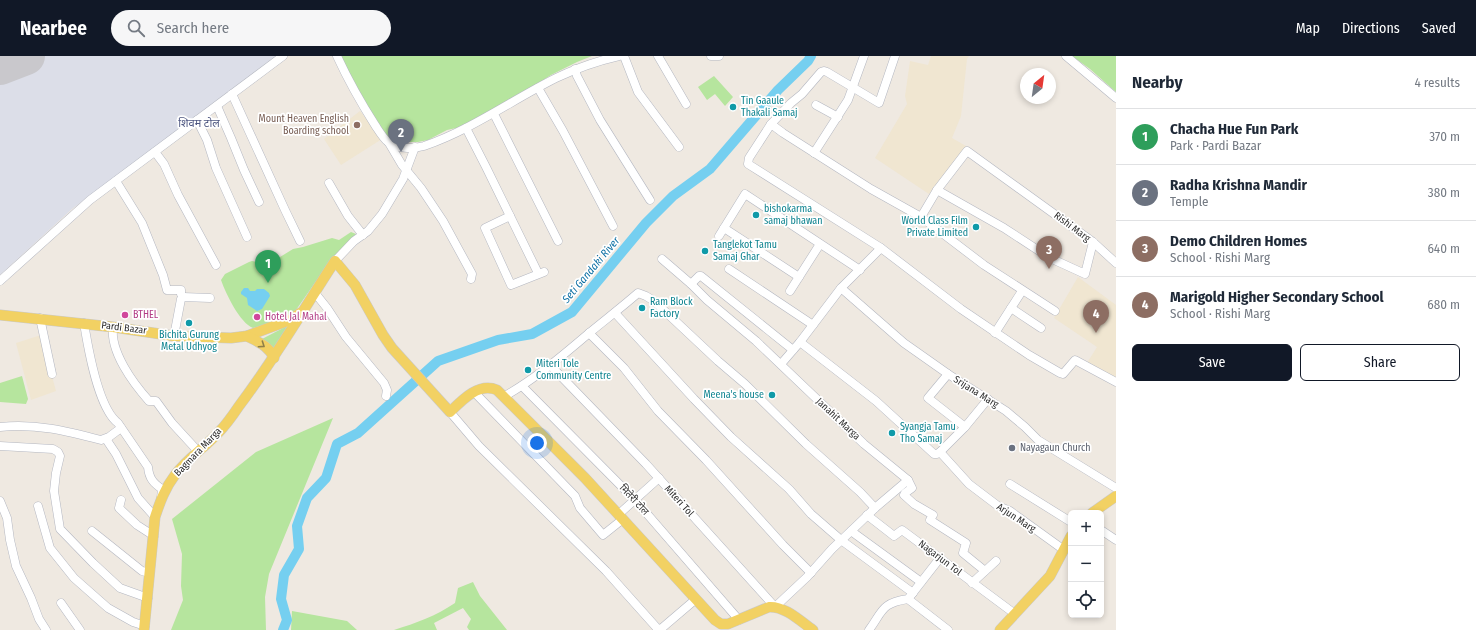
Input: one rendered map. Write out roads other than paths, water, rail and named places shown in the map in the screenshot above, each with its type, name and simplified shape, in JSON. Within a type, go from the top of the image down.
[{"type":"main road","name":"Bagmara Marga","points":[[145,628],[155,517],[161,500],[175,475],[218,433],[240,406],[274,358],[314,292],[335,261]]},
{"type":"main road","points":[[335,261],[355,285],[388,342],[450,412],[474,392]]},
{"type":"main road","name":"Pardi Bazar","points":[[0,315],[113,326],[174,336],[231,338],[247,336],[290,320],[302,312]]},
{"type":"main road","points":[[247,336],[266,347],[274,358]]},
{"type":"main road","name":"मितेरी टोल","points":[[474,392],[483,387],[490,386],[505,396],[621,516],[715,620],[721,624],[728,624],[739,620]]},
{"type":"main road","points":[[1096,510],[1116,496]]},
{"type":"main road","points":[[1000,630],[1050,576],[1068,542]]},
{"type":"main road","points":[[739,620],[769,607],[775,607]]},
{"type":"main road","name":"Miteri Tol","points":[[775,607],[785,610],[813,630]]},
{"type":"street","points":[[0,280],[78,209],[283,56]]},
{"type":"street","points":[[337,56],[362,105],[383,137],[389,143],[407,172],[421,188],[443,220],[472,274],[471,279]]},
{"type":"street","points":[[389,143],[397,146],[423,146],[466,128],[494,114],[538,88],[575,69],[619,56]]},
{"type":"street","points":[[624,56],[638,92],[679,147]]},
{"type":"street","points":[[658,56],[686,104]]},
{"type":"street","points":[[711,56],[719,56]]},
{"type":"street","points":[[814,153],[848,100],[864,56]]},
{"type":"street","points":[[895,56],[879,103],[827,72],[821,72],[802,94],[771,124],[747,163],[881,248],[995,333],[1062,374],[1075,360],[1116,382]]},
{"type":"street","points":[[1066,56],[1116,98]]},
{"type":"street","points":[[575,69],[577,76],[600,120],[650,200]]},
{"type":"street","points":[[538,88],[563,132],[612,226]]},
{"type":"street","points":[[232,94],[300,242]]},
{"type":"street","points":[[816,105],[838,117]]},
{"type":"street","points":[[217,106],[244,170],[260,202]]},
{"type":"street","points":[[494,114],[558,241]]},
{"type":"street","points":[[197,120],[216,168],[247,237]]},
{"type":"street","points":[[771,124],[871,189],[921,218],[984,265],[1055,311]]},
{"type":"street","points":[[466,128],[510,216],[541,273],[511,285],[485,228],[510,216]]},
{"type":"street","points":[[335,261],[346,249],[376,223],[407,172],[415,147]]},
{"type":"street","name":"Rishi Marg","points":[[921,218],[937,190],[967,151],[1093,242],[1085,274],[1050,258],[1004,228],[937,190]]},
{"type":"street","points":[[155,152],[164,164],[178,195],[216,265]]},
{"type":"street","points":[[116,181],[142,223],[163,275],[167,290],[181,290],[183,297],[181,299],[174,336]]},
{"type":"street","points":[[329,183],[348,216],[363,235]]},
{"type":"street","points":[[799,277],[721,232],[745,194],[860,270]]},
{"type":"street","points":[[1093,242],[1116,262]]},
{"type":"street","points":[[790,291],[820,244]]},
{"type":"street","points":[[781,364],[800,342],[841,288],[881,248]]},
{"type":"street","name":"Janahit Marga","points":[[662,259],[707,300],[756,341],[864,444],[908,480]]},
{"type":"street","points":[[729,269],[813,325]]},
{"type":"street","points":[[691,284],[699,276],[701,276],[792,350]]},
{"type":"street","name":"Srijana Marg","points":[[841,288],[904,342],[948,374],[988,399],[1016,419],[1038,440],[1116,488]]},
{"type":"street","points":[[995,333],[1022,291]]},
{"type":"street","points":[[314,292],[346,336],[384,383],[387,390],[386,396]]},
{"type":"street","points":[[505,396],[551,366],[638,293],[654,301],[744,384],[806,444],[860,492],[875,508]]},
{"type":"street","points":[[183,297],[210,298]]},
{"type":"street","points":[[1011,308],[1041,328]]},
{"type":"street","points":[[615,313],[732,437],[788,489],[811,514],[910,596],[948,630]]},
{"type":"street","points":[[40,318],[52,374]]},
{"type":"street","points":[[84,323],[98,389],[113,419],[122,428],[148,467],[149,475],[153,483],[162,489],[161,500]]},
{"type":"street","points":[[113,326],[112,334],[114,344],[127,372],[149,401],[156,401],[172,423],[195,448],[196,453]]},
{"type":"street","points":[[589,333],[624,368],[658,410],[706,460],[783,545],[811,573]]},
{"type":"street","points":[[800,342],[881,405],[936,455],[965,427],[988,399]]},
{"type":"street","name":"Miteri Tol","points":[[551,366],[659,478],[775,607]]},
{"type":"street","points":[[948,374],[928,398],[965,427]]},
{"type":"street","name":"मितेरी टोल","points":[[522,386],[635,500],[739,620]]},
{"type":"street","points":[[474,392],[575,496],[580,508],[603,535],[635,500],[659,478]]},
{"type":"street","points":[[450,412],[479,446],[606,572],[659,630],[696,598]]},
{"type":"street","points":[[0,427],[14,425],[39,426],[101,440],[106,439],[122,428]]},
{"type":"street","points":[[106,439],[116,454],[138,498],[155,517]]},
{"type":"street","points":[[0,446],[53,449],[58,452],[60,456],[56,472],[54,491],[60,529],[120,588],[148,598]]},
{"type":"street","name":"Arjun Marg","points":[[940,452],[969,484],[998,506],[1010,511],[1064,550]]},
{"type":"street","points":[[775,607],[811,573],[841,540],[867,515],[908,480],[912,488],[905,493],[905,496],[914,504],[933,515],[930,520],[966,543],[963,553],[985,570]]},
{"type":"street","points":[[1010,484],[1068,520]]},
{"type":"street","points":[[121,500],[119,508],[137,525],[154,536]]},
{"type":"street","points":[[0,501],[7,518],[16,566],[39,619],[46,630]]},
{"type":"street","points":[[38,506],[50,548],[74,578],[108,608],[145,628]]},
{"type":"street","name":"Nagarjun Tol","points":[[867,515],[894,536],[902,530],[1015,614]]},
{"type":"street","points":[[92,531],[142,571],[150,573]]},
{"type":"street","points":[[851,531],[921,582]]},
{"type":"street","points":[[1104,532],[1116,540]]},
{"type":"street","points":[[869,630],[877,616],[884,608],[893,602],[910,596],[940,558]]},
{"type":"street","points":[[972,583],[996,561]]},
{"type":"street","points":[[61,603],[80,630]]},
{"type":"water","points":[[244,288],[248,288],[250,291],[264,289],[269,293],[270,296],[262,309],[257,311],[248,305],[247,298],[241,294]]},
{"type":"waterway","name":"Seti Gandaki River","points":[[283,630],[287,620],[281,599],[284,575],[299,549],[297,526],[307,498],[326,478],[337,444],[358,433],[438,361],[498,340],[532,334],[572,312],[646,223],[673,196],[710,169],[778,90],[808,61],[811,56]]},
{"type":"place","name":"Tin Gaaule Thakali Samaj","points":[[733,107]]},
{"type":"place","name":"Mount Heaven English Boarding school","points":[[357,125]]},
{"type":"place","name":"Radha Krishna Mandir","points":[[401,152]]},
{"type":"place","name":"bishokarma samaj bhawan","points":[[756,215]]},
{"type":"place","name":"World Class Film Private Limited","points":[[976,227]]},
{"type":"place","name":"Tanglekot Tamu Samaj Ghar","points":[[705,251]]},
{"type":"place","name":"Demo Children Homes","points":[[1049,269]]},
{"type":"place","name":"Chacha Hue Fun Park","points":[[268,283]]},
{"type":"place","name":"Ram Block Factory","points":[[642,308]]},
{"type":"place","name":"BTHEL","points":[[125,315]]},
{"type":"place","name":"Hotel Jal Mahal","points":[[257,317]]},
{"type":"place","name":"Bichita Gurung Metal Udhyog","points":[[189,323]]},
{"type":"place","name":"Marigold Higher Secondary School","points":[[1096,333]]},
{"type":"place","name":"Miteri Tole Community Centre","points":[[528,370]]},
{"type":"place","name":"Meena's house","points":[[772,395]]},
{"type":"place","name":"Syangja Tamu Tho Samaj","points":[[892,433]]},
{"type":"place","name":"Nayagaun Church","points":[[1012,448]]},
{"type":"district","name":"शिवम टोल","points":[[199,123]]}]
